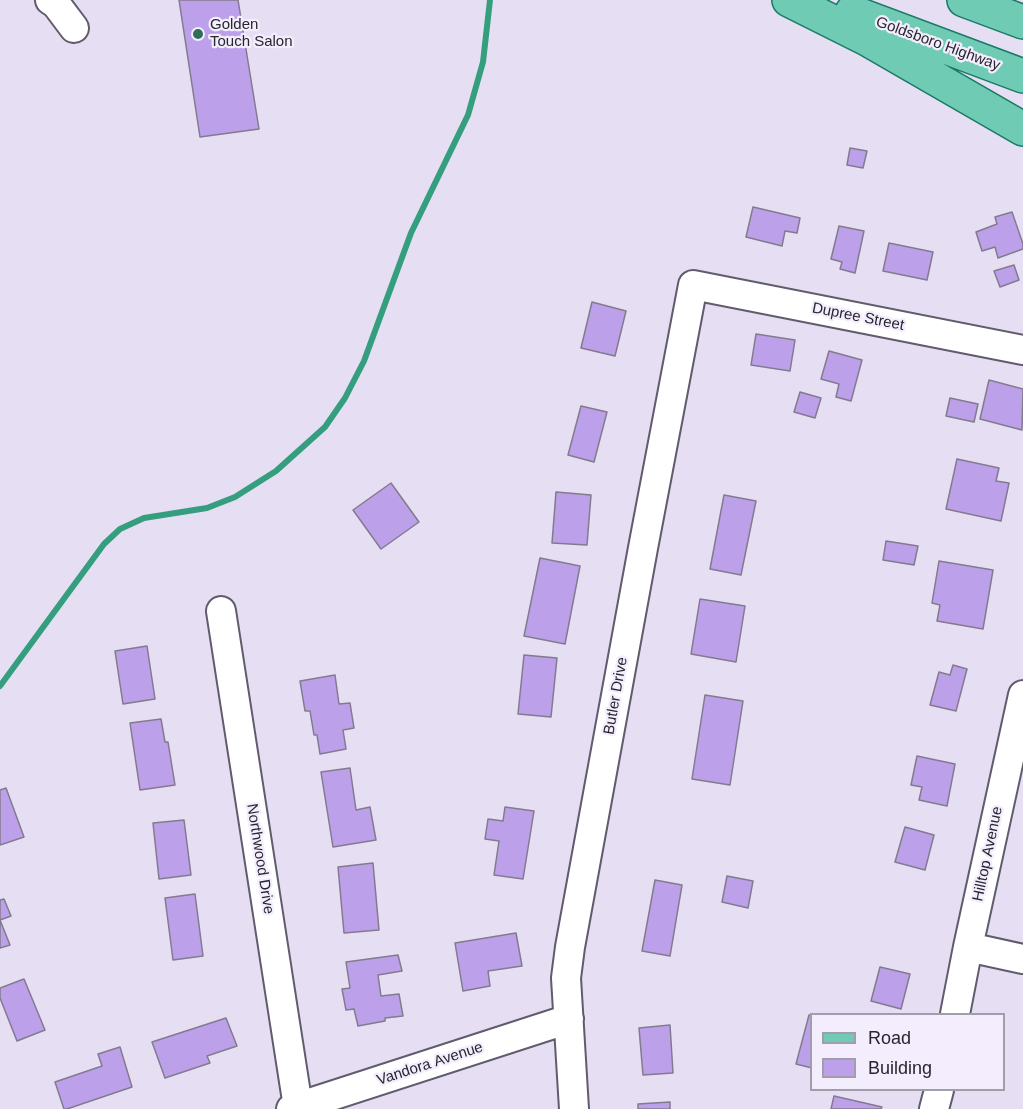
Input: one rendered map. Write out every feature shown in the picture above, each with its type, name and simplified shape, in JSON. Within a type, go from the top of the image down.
[{"type":"main road","points":[[789,0],[867,39],[1023,129]]},
{"type":"main road","name":"Goldsboro Highway","points":[[820,0],[1023,76]]},
{"type":"main road","points":[[964,0],[1023,22]]},
{"type":"street","points":[[50,0],[56,4],[74,28]]},
{"type":"street","name":"Dupree Street","points":[[693,285],[1023,350]]},
{"type":"street","name":"Butler Drive","points":[[574,1109],[566,978],[570,948],[693,285]]},
{"type":"street","name":"Northwood Drive","points":[[221,611],[295,1108]]},
{"type":"street","name":"Hilltop Avenue","points":[[955,1013],[1023,695]]},
{"type":"street","points":[[968,947],[1023,959]]},
{"type":"street","name":"Vandora Avenue","points":[[295,1108],[569,1019]]},
{"type":"street","points":[[934,1109],[938,1091]]},
{"type":"building","points":[[179,0],[238,0],[259,129],[200,137]]},
{"type":"building","points":[[850,148],[867,151],[863,168],[847,165]]},
{"type":"building","points":[[753,207],[800,218],[797,233],[785,231],[782,246],[746,237]]},
{"type":"building","points":[[1012,212],[1023,249],[998,258],[995,247],[982,251],[976,232],[997,224],[995,217]]},
{"type":"building","points":[[839,226],[864,231],[855,273],[840,269],[842,262],[831,259]]},
{"type":"building","points":[[889,243],[933,252],[927,280],[883,271]]},
{"type":"building","points":[[1014,265],[1019,280],[1000,287],[994,271]]},
{"type":"building","points":[[592,302],[626,311],[615,356],[581,348]]},
{"type":"building","points":[[756,334],[795,340],[790,371],[751,365]]},
{"type":"building","points":[[829,351],[862,360],[851,401],[836,397],[839,384],[821,379]]},
{"type":"building","points":[[989,380],[1023,389],[1022,430],[980,419]]},
{"type":"building","points":[[800,392],[821,398],[815,418],[794,412]]},
{"type":"building","points":[[950,398],[978,404],[974,422],[946,416]]},
{"type":"building","points":[[581,406],[607,412],[594,462],[568,455]]},
{"type":"building","points":[[957,459],[999,468],[996,481],[1009,483],[1001,521],[946,509]]},
{"type":"building","points":[[391,483],[419,522],[381,549],[353,510]]},
{"type":"building","points":[[556,492],[591,495],[587,545],[552,543]]},
{"type":"building","points":[[724,495],[756,501],[741,575],[710,569]]},
{"type":"building","points":[[886,541],[918,546],[914,565],[883,560]]},
{"type":"building","points":[[540,558],[580,566],[565,644],[524,636]]},
{"type":"building","points":[[939,561],[993,570],[983,629],[937,621],[940,605],[932,603]]},
{"type":"building","points":[[700,599],[745,606],[736,662],[691,654]]},
{"type":"building","points":[[147,646],[155,699],[123,704],[115,651]]},
{"type":"building","points":[[524,655],[557,658],[551,717],[518,714]]},
{"type":"building","points":[[953,665],[967,669],[956,711],[930,705],[939,672],[950,675]]},
{"type":"building","points":[[335,675],[339,704],[350,703],[354,728],[343,730],[346,749],[320,754],[310,711],[305,711],[300,681]]},
{"type":"building","points":[[705,695],[743,701],[730,785],[692,779]]},
{"type":"building","points":[[161,719],[165,742],[168,742],[175,785],[140,790],[130,723]]},
{"type":"building","points":[[917,756],[955,764],[947,806],[919,800],[922,787],[911,785]]},
{"type":"building","points":[[350,768],[356,810],[370,807],[376,840],[333,847],[321,772]]},
{"type":"building","points":[[6,788],[24,837],[0,845],[0,790]]},
{"type":"building","points":[[505,807],[534,811],[523,879],[494,875],[499,841],[485,839],[488,819],[503,821]]},
{"type":"building","points":[[184,820],[191,875],[159,879],[153,823]]},
{"type":"building","points":[[905,827],[934,835],[925,870],[895,862]]},
{"type":"building","points":[[373,863],[379,930],[344,933],[338,867]]},
{"type":"building","points":[[727,876],[753,881],[748,908],[722,902]]},
{"type":"building","points":[[655,880],[682,885],[670,956],[642,951]]},
{"type":"building","points":[[195,894],[203,956],[173,960],[165,898]]},
{"type":"building","points":[[4,899],[11,916],[0,920],[0,900]]},
{"type":"building","points":[[0,920],[10,945],[0,948]]},
{"type":"building","points":[[516,933],[522,966],[488,971],[490,986],[463,991],[455,943]]},
{"type":"building","points":[[398,955],[402,971],[378,975],[381,996],[399,994],[403,1016],[385,1018],[385,1021],[358,1026],[354,1009],[346,1010],[342,989],[350,988],[346,962]]},
{"type":"building","points":[[880,967],[910,974],[901,1009],[871,1001]]},
{"type":"building","points":[[24,979],[45,1030],[17,1041],[0,998],[0,988]]},
{"type":"building","points":[[809,1015],[810,1015],[810,1068],[796,1064]]},
{"type":"building","points":[[226,1018],[237,1046],[207,1056],[210,1063],[165,1078],[152,1042]]},
{"type":"building","points":[[670,1025],[673,1073],[643,1075],[639,1028]]},
{"type":"building","points":[[120,1047],[132,1087],[64,1109],[55,1082],[102,1066],[98,1054]]},
{"type":"building","points":[[834,1096],[882,1107],[881,1109],[831,1109]]},
{"type":"building","points":[[670,1102],[670,1109],[638,1109],[638,1104]]},
{"type":"waterway","points":[[0,686],[104,544],[120,529],[144,518],[207,508],[235,497],[276,471],[325,427],[345,398],[364,361],[411,233],[468,115],[483,62],[490,0]]},
{"type":"place","name":"Golden Touch Salon","points":[[198,34]]}]
